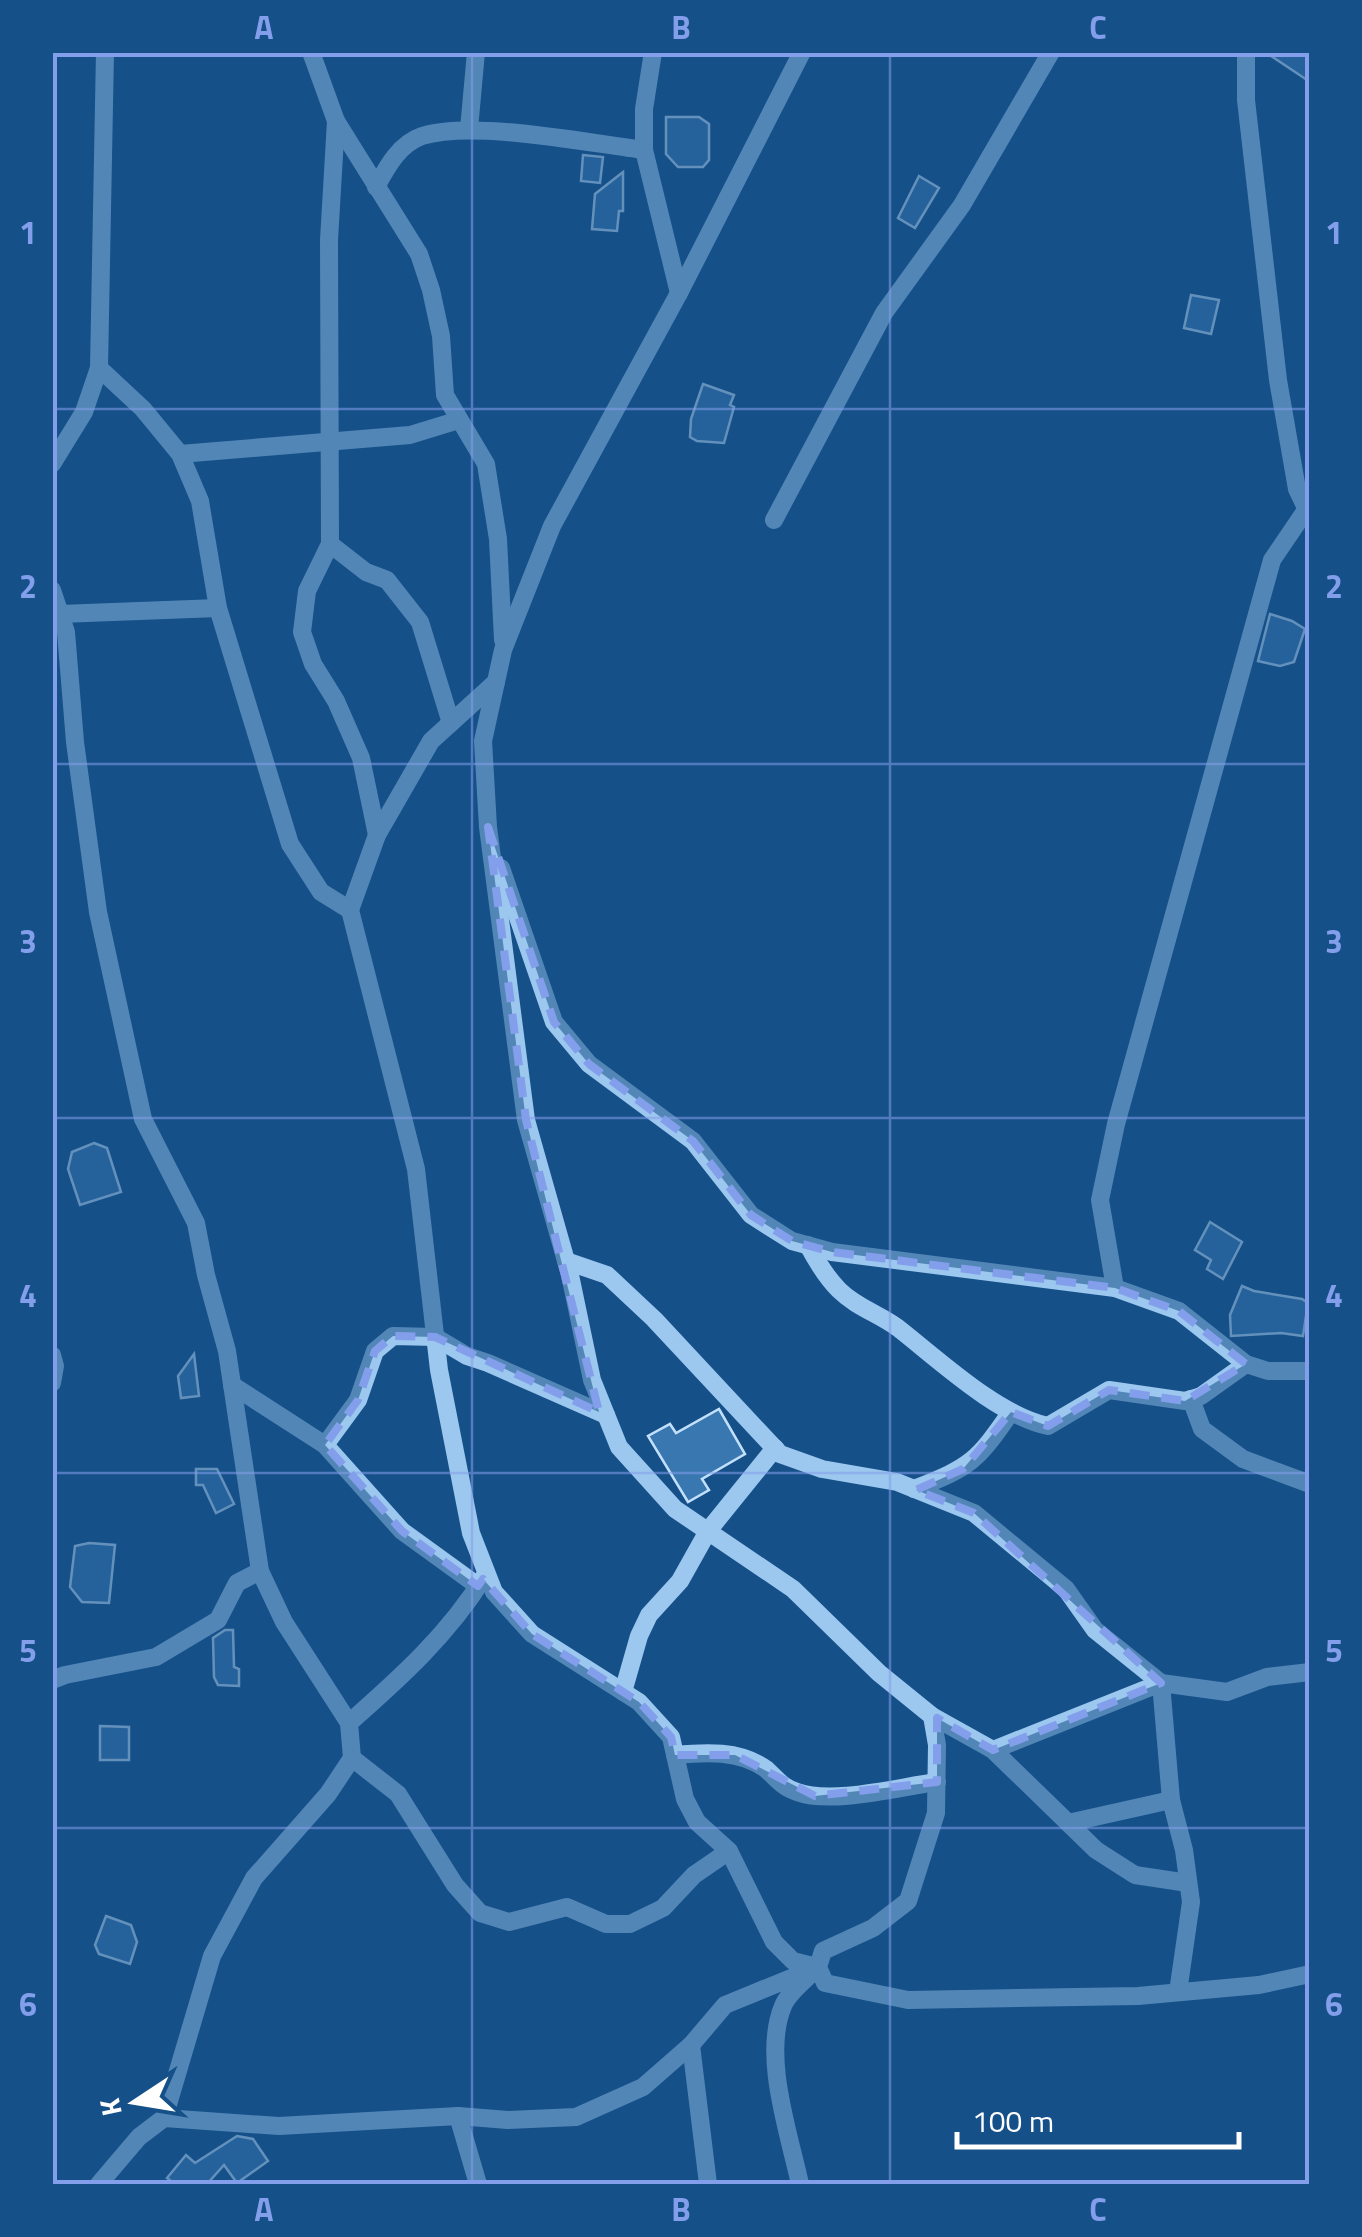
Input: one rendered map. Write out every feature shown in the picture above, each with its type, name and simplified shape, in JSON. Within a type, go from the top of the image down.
[{"type":"street","points":[[52,464],[84,412],[99,368],[105,52]]},
{"type":"street","points":[[311,52],[336,122],[419,254],[441,336],[445,395],[486,464],[498,540],[503,650]]},
{"type":"street","points":[[469,129],[476,52]]},
{"type":"street","points":[[653,52],[644,109],[644,150],[678,293]]},
{"type":"street","points":[[802,52],[552,526],[503,650],[483,741],[488,828],[526,1120],[566,1260],[592,1380],[620,1448],[675,1508],[792,1589],[879,1674],[932,1716],[993,1750],[1096,1850],[1135,1876],[1188,1883]]},
{"type":"street","points":[[774,520],[884,313],[962,205],[1051,52]]},
{"type":"street","points":[[1116,1288],[1100,1200],[1116,1124],[1272,560],[1308,513],[1298,489],[1301,452],[1278,380],[1246,100],[1246,52]]},
{"type":"street","points":[[336,122],[329,240],[330,544],[308,591],[302,632],[313,664],[336,701],[361,758],[377,835]]},
{"type":"street","points":[[376,186],[392,158],[419,137],[469,129],[644,150]]},
{"type":"street","points":[[99,368],[143,409],[180,454],[200,501],[218,608],[290,844],[321,892],[350,910]]},
{"type":"street","points":[[180,454],[410,435],[459,420]]},
{"type":"street","points":[[330,544],[366,572],[387,580],[420,622],[451,723]]},
{"type":"street","points":[[52,590],[66,632],[75,742],[98,912],[143,1119],[196,1223],[206,1275],[228,1350],[260,1571],[284,1622],[349,1723],[352,1758],[328,1794],[254,1878],[212,1956],[164,2118],[139,2138],[99,2184]]},
{"type":"street","points":[[60,614],[218,608]]},
{"type":"street","points":[[349,1723],[412,1668],[460,1613],[483,1579],[435,1337],[416,1168],[350,910],[377,835],[431,741],[496,682]]},
{"type":"street","points":[[488,828],[554,1022],[589,1064],[693,1141],[751,1214],[792,1241],[832,1252],[1116,1288],[1180,1310],[1246,1364],[1268,1371],[1310,1371]]},
{"type":"street","points":[[808,1245],[822,1270],[852,1302],[897,1327],[947,1370],[1011,1412],[1048,1426],[1109,1390],[1191,1399],[1219,1385],[1246,1364]]},
{"type":"street","points":[[566,1260],[606,1275],[654,1319],[780,1454],[822,1469],[896,1482],[974,1513],[1066,1589],[1096,1630],[1161,1682],[1227,1692],[1267,1677],[1310,1672]]},
{"type":"street","points":[[325,1444],[358,1400],[375,1351],[393,1336],[435,1337],[467,1356],[606,1415]]},
{"type":"street","points":[[52,1355],[56,1366],[52,1384]]},
{"type":"street","points":[[232,1384],[325,1444],[402,1532],[483,1579],[532,1634],[639,1702],[671,1737],[685,1800],[697,1822],[729,1851],[774,1942],[793,1961],[818,1967]]},
{"type":"street","points":[[1191,1399],[1202,1429],[1243,1460],[1310,1484]]},
{"type":"street","points":[[914,1489],[963,1469],[978,1457],[1011,1412]]},
{"type":"street","points":[[623,1692],[649,1615],[680,1581],[708,1531],[774,1448]]},
{"type":"street","points":[[52,1680],[156,1657],[218,1620],[237,1583],[260,1571]]},
{"type":"street","points":[[993,1750],[1161,1682]]},
{"type":"street","points":[[1161,1682],[1172,1800],[1191,1902],[1178,1992]]},
{"type":"street","points":[[800,2184],[774,2039],[784,2003],[818,1967],[823,1952],[873,1928],[908,1901],[936,1814],[937,1745],[932,1716]]},
{"type":"street","points":[[675,1754],[735,1755],[763,1767],[783,1786],[815,1796],[937,1782]]},
{"type":"street","points":[[352,1758],[398,1794],[456,1885],[480,1913],[509,1922],[568,1907],[606,1924],[630,1924],[663,1908],[694,1875],[729,1851]]},
{"type":"street","points":[[1068,1823],[1172,1800]]},
{"type":"street","points":[[818,1967],[825,1983],[908,2000],[1178,1992],[1260,1985],[1310,1974]]},
{"type":"street","points":[[164,2118],[279,2126],[458,2116],[508,2120],[576,2116],[642,2088],[691,2045],[726,2006],[818,1967]]},
{"type":"street","points":[[691,2045],[708,2184]]},
{"type":"street","points":[[458,2116],[478,2184]]},
{"type":"highlighted area","points":[[488,827],[554,1022],[589,1064],[693,1141],[751,1215],[792,1241],[832,1252],[1115,1288],[1179,1311],[1246,1364],[1185,1401],[1109,1390],[1048,1426],[1011,1412],[963,1469],[916,1490],[974,1513],[1161,1683],[993,1750],[937,1718],[937,1782],[815,1796],[735,1755],[675,1755],[671,1737],[639,1702],[532,1634],[483,1579],[478,1586],[402,1531],[325,1445],[358,1400],[375,1351],[393,1336],[435,1337],[599,1412],[526,1120]]},
{"type":"building","points":[[1265,52],[1310,52],[1310,82]]},
{"type":"building","points":[[666,117],[699,117],[709,124],[709,160],[703,167],[678,167],[666,154]]},
{"type":"building","points":[[583,155],[603,157],[600,183],[581,181]]},
{"type":"building","points":[[623,172],[623,211],[619,211],[617,231],[592,229],[595,194]]},
{"type":"building","points":[[919,176],[939,188],[915,228],[898,218]]},
{"type":"building","points":[[1191,295],[1219,300],[1211,334],[1184,328]]},
{"type":"building","points":[[703,384],[734,395],[724,443],[690,437],[691,419]]},
{"type":"building","points":[[1270,614],[1305,629],[1294,662],[1280,666],[1258,661]]},
{"type":"building","points":[[94,1143],[107,1148],[121,1192],[80,1205],[68,1169],[72,1152]]},
{"type":"building","points":[[1210,1222],[1242,1242],[1223,1279],[1207,1269],[1211,1260],[1195,1250]]},
{"type":"building","points":[[1242,1286],[1308,1303],[1303,1336],[1231,1336],[1230,1315]]},
{"type":"building","points":[[194,1354],[199,1396],[181,1398],[178,1376]]},
{"type":"building","points":[[719,1409],[745,1454],[702,1479],[709,1490],[688,1502],[648,1436],[670,1424],[676,1433]]},
{"type":"building","points":[[196,1469],[217,1469],[234,1504],[216,1513],[203,1485],[196,1485]]},
{"type":"building","points":[[115,1545],[109,1603],[82,1602],[70,1587],[75,1546]]},
{"type":"building","points":[[233,1630],[239,1686],[218,1685],[214,1677],[213,1638]]},
{"type":"building","points":[[100,1726],[129,1727],[129,1760],[100,1760]]},
{"type":"building","points":[[106,1916],[131,1925],[137,1942],[130,1964],[99,1954],[95,1945]]},
{"type":"building","points":[[237,2136],[253,2139],[268,2161],[237,2183],[224,2165],[207,2184],[175,2184],[167,2178],[186,2155],[195,2163]]}]
